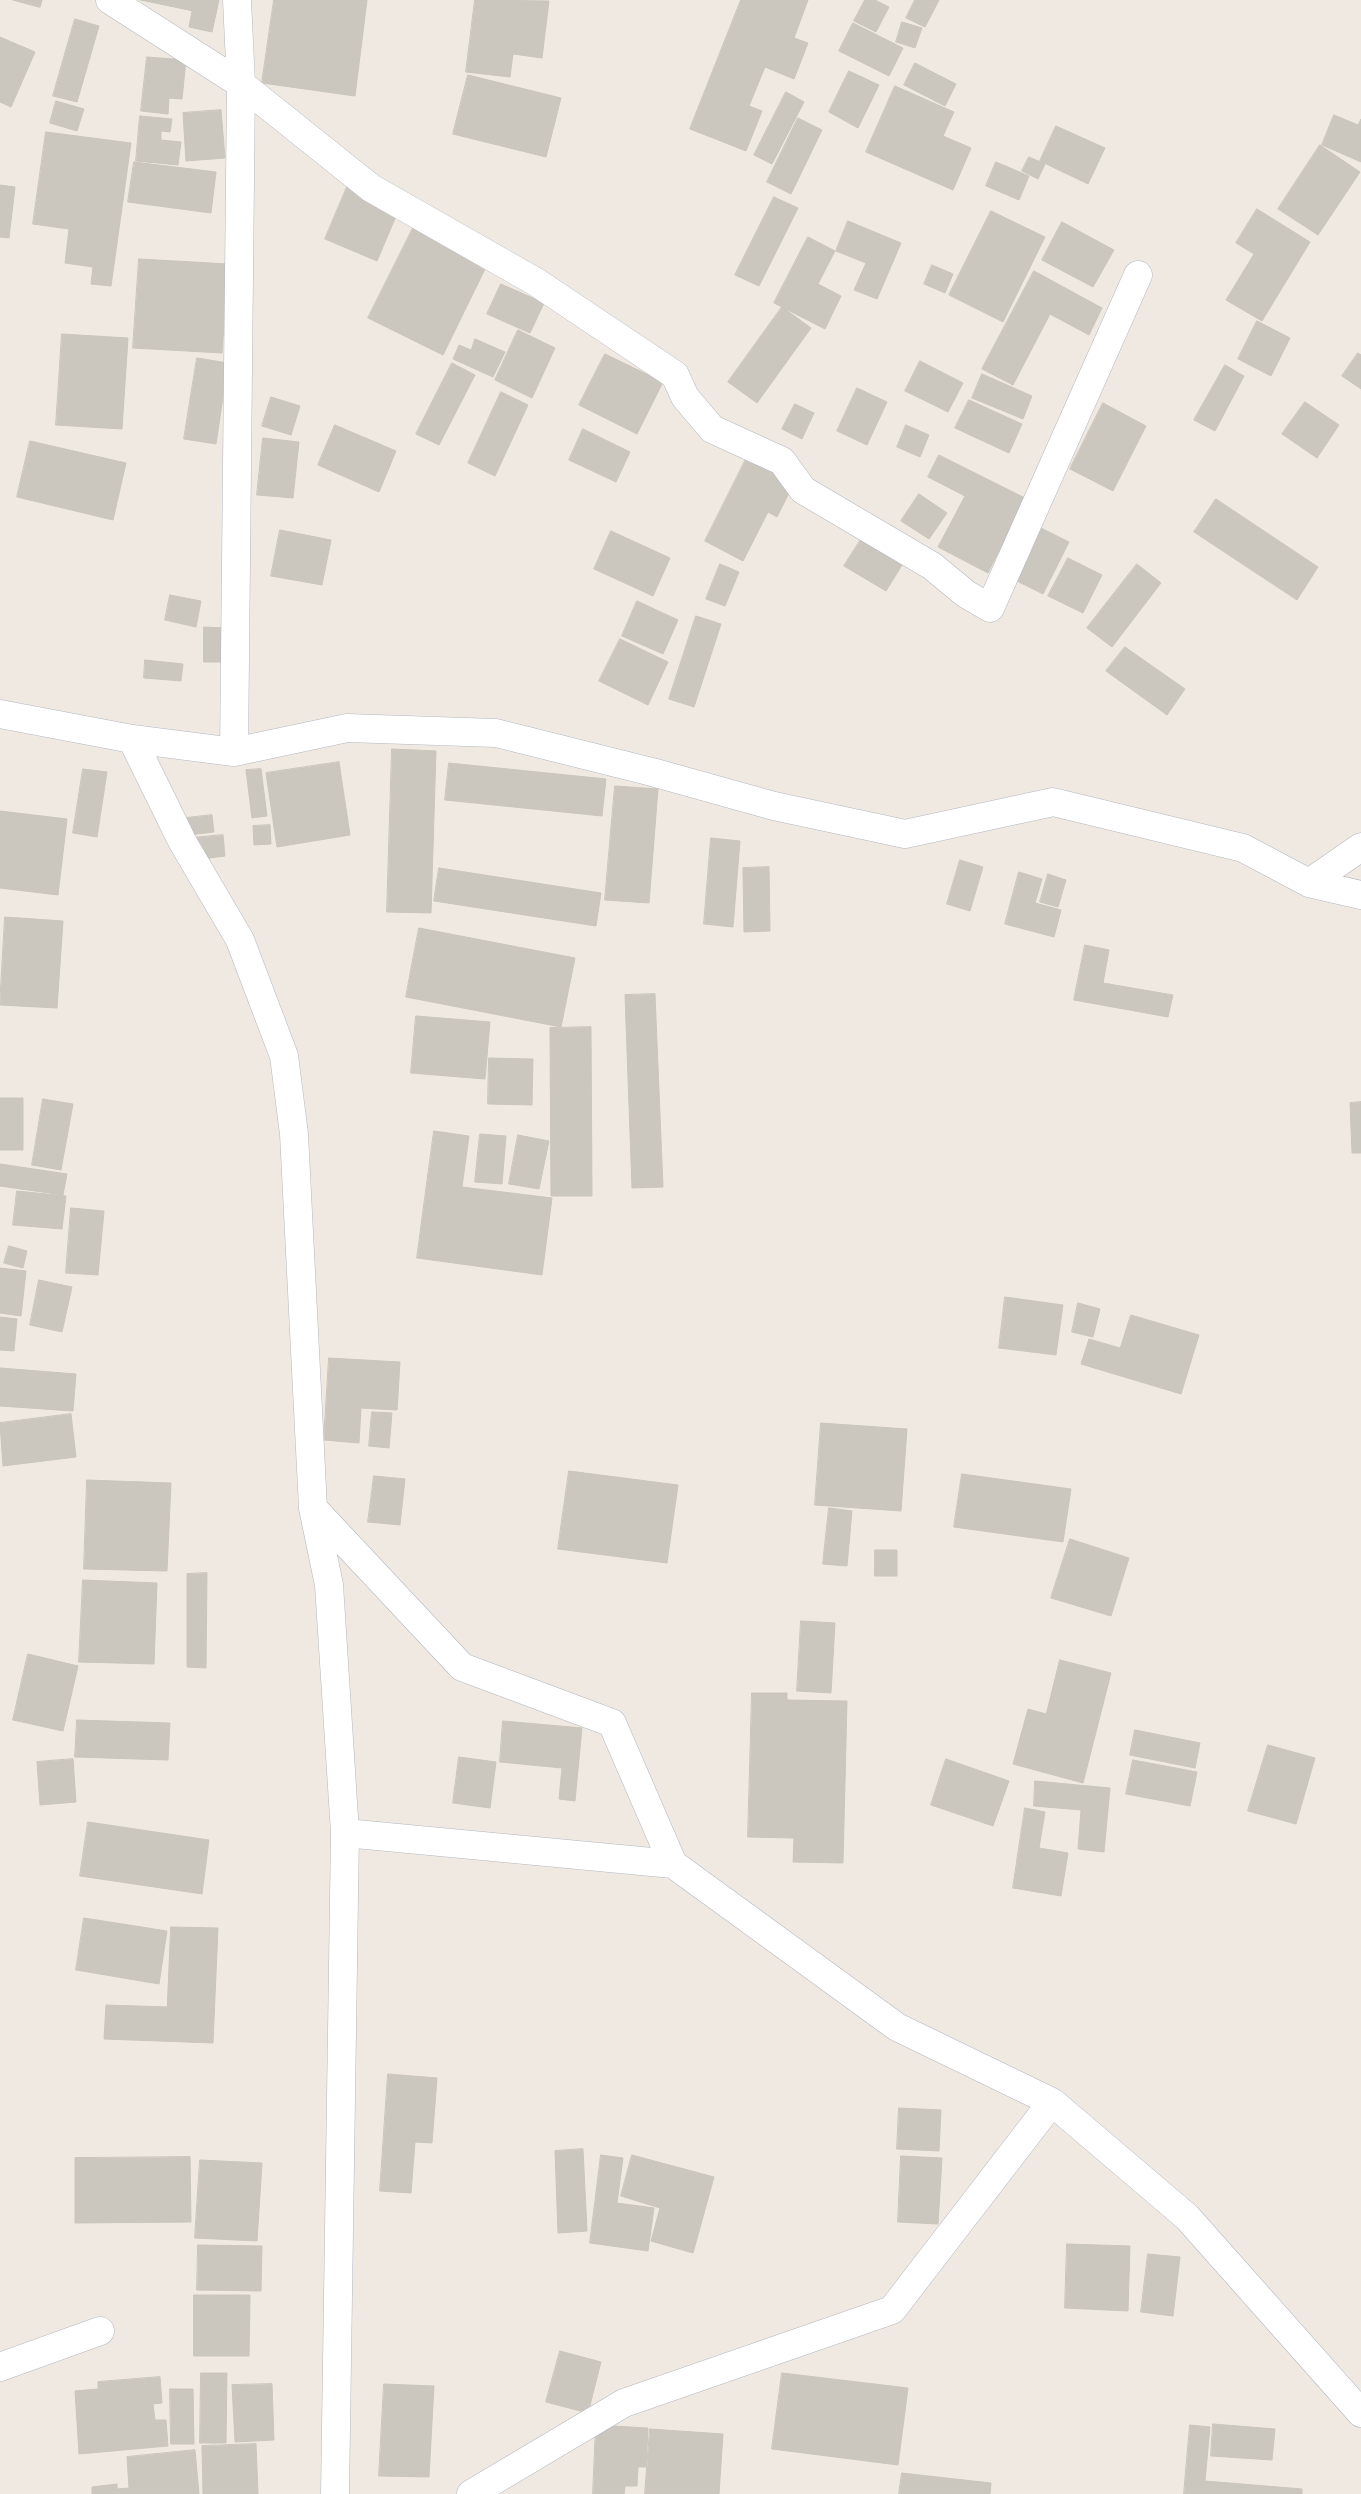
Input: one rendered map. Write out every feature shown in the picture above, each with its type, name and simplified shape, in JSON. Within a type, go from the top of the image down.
[{"type":"street","points":[[110,0],[241,84],[371,188],[536,282],[675,375],[685,397],[712,429],[782,462],[803,490],[932,566],[966,594],[990,608],[1138,275]]},
{"type":"street","points":[[234,752],[241,84],[237,0]]},
{"type":"street","points":[[0,714],[132,739],[234,752],[347,728],[496,733],[652,772],[774,806],[905,834],[1053,802],[1243,848],[1310,883],[1361,895]]},
{"type":"street","points":[[132,739],[182,841],[240,940],[284,1056],[294,1134],[313,1508],[329,1586],[345,1833],[335,2494]]},
{"type":"street","points":[[1310,883],[1361,847]]},
{"type":"street","points":[[313,1508],[462,1667],[612,1723],[673,1864]]},
{"type":"street","points":[[345,1833],[673,1864],[898,2027],[1052,2102],[1186,2217],[1361,2413]]},
{"type":"street","points":[[471,2494],[624,2403],[892,2310],[1052,2102]]},
{"type":"street","points":[[0,2367],[100,2331]]},
{"type":"building","points":[[13,0],[42,0],[40,7]]},
{"type":"building","points":[[141,0],[219,0],[212,32],[189,27],[192,11]]},
{"type":"building","points":[[274,0],[367,0],[355,96],[262,83]]},
{"type":"building","points":[[475,0],[549,1],[542,58],[513,54],[510,77],[466,72]]},
{"type":"building","points":[[741,0],[808,0],[794,38],[808,43],[794,79],[765,67],[749,106],[762,111],[746,151],[690,129]]},
{"type":"building","points":[[865,0],[875,0],[889,7],[876,32],[854,21]]},
{"type":"building","points":[[915,0],[939,0],[925,27],[906,18]]},
{"type":"building","points":[[75,19],[99,26],[77,102],[53,96]]},
{"type":"building","points":[[902,22],[922,28],[915,48],[896,42]]},
{"type":"building","points":[[853,23],[903,48],[889,76],[839,51]]},
{"type":"building","points":[[0,37],[35,52],[11,107],[0,102]]},
{"type":"building","points":[[147,57],[186,60],[182,99],[169,98],[168,114],[141,111]]},
{"type":"building","points":[[915,63],[956,84],[945,106],[904,85]]},
{"type":"building","points":[[849,71],[879,85],[858,128],[829,112]]},
{"type":"building","points":[[468,75],[561,98],[546,157],[453,134]]},
{"type":"building","points":[[895,86],[954,112],[943,136],[971,148],[953,190],[866,152]]},
{"type":"building","points":[[786,92],[804,102],[772,164],[754,155]]},
{"type":"building","points":[[56,101],[84,109],[77,131],[50,123]]},
{"type":"building","points":[[221,110],[225,158],[186,161],[183,113]]},
{"type":"building","points":[[1334,115],[1358,125],[1361,119],[1361,162],[1322,145]]},
{"type":"building","points":[[140,116],[172,119],[170,132],[161,131],[161,140],[181,142],[178,165],[136,161]]},
{"type":"building","points":[[798,118],[822,130],[791,194],[767,182]]},
{"type":"building","points":[[1056,126],[1105,148],[1088,184],[1040,161]]},
{"type":"building","points":[[46,132],[131,143],[111,286],[91,284],[93,267],[65,263],[69,229],[33,224]]},
{"type":"building","points":[[1320,145],[1360,172],[1318,235],[1278,209]]},
{"type":"building","points":[[1029,157],[1045,164],[1038,179],[1022,171]]},
{"type":"building","points":[[134,162],[216,172],[211,213],[128,202]]},
{"type":"building","points":[[996,162],[1029,176],[1019,200],[986,186]]},
{"type":"building","points":[[0,185],[15,187],[9,238],[0,237]]},
{"type":"building","points":[[347,187],[399,209],[377,261],[325,239]]},
{"type":"building","points":[[774,197],[798,208],[759,286],[735,275]]},
{"type":"building","points":[[1257,209],[1310,242],[1262,321],[1226,300],[1254,254],[1236,243]]},
{"type":"building","points":[[991,211],[1045,237],[1003,322],[949,295]]},
{"type":"building","points":[[848,221],[901,243],[877,299],[854,290],[866,263],[836,251]]},
{"type":"building","points":[[1062,222],[1114,250],[1093,287],[1042,260]]},
{"type":"building","points":[[413,228],[487,265],[443,355],[368,318]]},
{"type":"building","points":[[808,237],[835,251],[818,284],[841,296],[825,329],[774,303]]},
{"type":"building","points":[[139,259],[228,264],[222,353],[133,348]]},
{"type":"building","points":[[932,265],[953,274],[945,293],[924,284]]},
{"type":"building","points":[[1034,271],[1102,308],[1089,335],[1050,314],[1013,385],[982,369]]},
{"type":"building","points":[[501,284],[544,303],[530,333],[487,314]]},
{"type":"building","points":[[782,307],[811,328],[757,403],[728,382]]},
{"type":"building","points":[[1257,321],[1290,338],[1271,376],[1238,359]]},
{"type":"building","points":[[518,330],[555,348],[532,398],[495,380]]},
{"type":"building","points":[[62,334],[128,338],[122,429],[56,425]]},
{"type":"building","points":[[475,339],[505,352],[493,377],[453,359],[459,345],[471,350]]},
{"type":"building","points":[[1358,353],[1361,355],[1361,389],[1342,376]]},
{"type":"building","points":[[605,354],[663,382],[637,434],[579,405]]},
{"type":"building","points":[[197,358],[228,363],[216,444],[184,439]]},
{"type":"building","points":[[920,361],[963,383],[948,412],[905,391]]},
{"type":"building","points":[[452,363],[475,375],[439,445],[416,434]]},
{"type":"building","points":[[1225,365],[1244,376],[1215,431],[1194,420]]},
{"type":"building","points":[[982,374],[1032,396],[1023,419],[972,398]]},
{"type":"building","points":[[857,388],[887,402],[867,445],[837,431]]},
{"type":"building","points":[[501,392],[528,405],[495,476],[468,463]]},
{"type":"building","points":[[271,397],[300,406],[291,435],[262,426]]},
{"type":"building","points":[[969,400],[1022,424],[1009,453],[955,428]]},
{"type":"building","points":[[1305,402],[1339,425],[1317,458],[1282,434]]},
{"type":"building","points":[[1103,403],[1146,426],[1113,491],[1070,469]]},
{"type":"building","points":[[795,404],[814,413],[802,439],[782,429]]},
{"type":"building","points":[[335,425],[396,451],[379,492],[318,465]]},
{"type":"building","points":[[906,425],[929,435],[920,457],[897,447]]},
{"type":"building","points":[[583,429],[630,452],[616,482],[569,460]]},
{"type":"building","points":[[263,438],[299,442],[293,498],[257,495]]},
{"type":"building","points":[[30,441],[126,463],[113,520],[17,497]]},
{"type":"building","points":[[939,455],[1025,498],[988,573],[938,547],[965,496],[928,477]]},
{"type":"building","points":[[747,457],[795,481],[777,517],[768,512],[743,561],[705,541]]},
{"type":"building","points":[[919,494],[947,513],[929,539],[901,521]]},
{"type":"building","points":[[1216,499],[1318,567],[1297,600],[1194,532]]},
{"type":"building","points":[[1035,525],[1069,542],[1043,594],[1009,577]]},
{"type":"building","points":[[280,530],[331,540],[322,585],[271,576]]},
{"type":"building","points":[[611,531],[670,558],[653,596],[594,569]]},
{"type":"building","points":[[865,533],[907,557],[886,591],[844,566]]},
{"type":"building","points":[[1068,558],[1102,575],[1083,613],[1048,596]]},
{"type":"building","points":[[720,564],[739,572],[725,606],[706,599]]},
{"type":"building","points":[[1137,564],[1161,583],[1112,647],[1087,628]]},
{"type":"building","points":[[170,595],[201,601],[196,627],[165,620]]},
{"type":"building","points":[[637,601],[678,620],[663,654],[622,636]]},
{"type":"building","points":[[696,616],[721,624],[694,707],[669,699]]},
{"type":"building","points":[[204,627],[228,628],[228,662],[204,662]]},
{"type":"building","points":[[620,639],[668,662],[648,705],[599,681]]},
{"type":"building","points":[[1125,647],[1185,689],[1167,715],[1106,671]]},
{"type":"building","points":[[145,660],[183,664],[181,681],[144,678]]},
{"type":"building","points":[[392,749],[436,751],[431,913],[387,912]]},
{"type":"building","points":[[339,762],[350,835],[277,847],[266,773]]},
{"type":"building","points":[[449,763],[606,779],[602,816],[445,800]]},
{"type":"building","points":[[83,769],[107,772],[97,837],[73,833]]},
{"type":"building","points":[[261,769],[267,816],[252,818],[246,770]]},
{"type":"building","points":[[615,786],[658,789],[649,903],[605,900]]},
{"type":"building","points":[[0,811],[67,819],[58,895],[0,888]]},
{"type":"building","points":[[212,815],[214,832],[188,835],[186,818]]},
{"type":"building","points":[[270,825],[271,844],[254,845],[253,826]]},
{"type":"building","points":[[223,835],[225,856],[195,860],[192,838]]},
{"type":"building","points":[[711,838],[740,841],[733,927],[704,924]]},
{"type":"building","points":[[960,860],[983,867],[970,911],[947,904]]},
{"type":"building","points":[[769,867],[770,931],[744,932],[743,868]]},
{"type":"building","points":[[439,868],[601,893],[596,926],[434,901]]},
{"type":"building","points":[[1019,872],[1042,879],[1035,903],[1061,910],[1054,937],[1005,924]]},
{"type":"building","points":[[1048,874],[1066,880],[1058,907],[1040,902]]},
{"type":"building","points":[[5,917],[63,921],[57,1008],[0,1005]]},
{"type":"building","points":[[419,928],[575,958],[561,1027],[406,997]]},
{"type":"building","points":[[1085,945],[1109,950],[1103,983],[1173,995],[1168,1017],[1074,1000]]},
{"type":"building","points":[[655,994],[663,1187],[632,1188],[625,995]]},
{"type":"building","points":[[416,1016],[490,1022],[485,1079],[411,1073]]},
{"type":"building","points":[[591,1027],[592,1196],[551,1196],[550,1028]]},
{"type":"building","points":[[489,1058],[533,1059],[532,1105],[488,1104]]},
{"type":"building","points":[[0,1098],[23,1098],[23,1150],[0,1150]]},
{"type":"building","points":[[43,1099],[73,1104],[61,1170],[32,1165]]},
{"type":"building","points":[[1361,1102],[1361,1153],[1352,1153],[1350,1103]]},
{"type":"building","points":[[434,1131],[469,1136],[462,1187],[552,1198],[542,1275],[417,1258]]},
{"type":"building","points":[[480,1134],[506,1136],[502,1184],[475,1182]]},
{"type":"building","points":[[518,1135],[549,1141],[539,1189],[509,1184]]},
{"type":"building","points":[[0,1164],[67,1174],[63,1195],[0,1186]]},
{"type":"building","points":[[17,1191],[66,1196],[62,1229],[13,1225]]},
{"type":"building","points":[[71,1208],[104,1211],[98,1275],[66,1273]]},
{"type":"building","points":[[9,1246],[27,1251],[23,1268],[4,1263]]},
{"type":"building","points":[[0,1268],[26,1271],[21,1316],[0,1313]]},
{"type":"building","points":[[39,1280],[72,1287],[62,1332],[30,1325]]},
{"type":"building","points":[[1005,1297],[1063,1305],[1056,1355],[999,1348]]},
{"type":"building","points":[[1078,1303],[1100,1309],[1093,1337],[1072,1332]]},
{"type":"building","points":[[1131,1315],[1199,1335],[1181,1394],[1081,1364],[1089,1339],[1120,1348]]},
{"type":"building","points":[[0,1317],[17,1319],[14,1351],[0,1350]]},
{"type":"building","points":[[329,1358],[400,1362],[397,1410],[361,1408],[359,1443],[324,1440]]},
{"type":"building","points":[[0,1368],[76,1374],[73,1411],[0,1406]]},
{"type":"building","points":[[372,1412],[392,1413],[389,1448],[369,1446]]},
{"type":"building","points":[[71,1414],[76,1457],[3,1466],[0,1423]]},
{"type":"building","points":[[821,1423],[907,1429],[901,1511],[815,1505]]},
{"type":"building","points":[[569,1471],[678,1485],[667,1563],[558,1549]]},
{"type":"building","points":[[962,1474],[1071,1489],[1063,1542],[954,1527]]},
{"type":"building","points":[[374,1476],[405,1479],[400,1525],[368,1522]]},
{"type":"building","points":[[87,1480],[171,1483],[167,1571],[84,1569]]},
{"type":"building","points":[[829,1508],[852,1511],[847,1566],[823,1564]]},
{"type":"building","points":[[1070,1539],[1129,1558],[1111,1616],[1051,1598]]},
{"type":"building","points":[[875,1550],[897,1550],[897,1576],[875,1576]]},
{"type":"building","points":[[207,1573],[206,1668],[187,1667],[187,1574]]},
{"type":"building","points":[[83,1580],[157,1583],[154,1664],[79,1662]]},
{"type":"building","points":[[801,1621],[835,1623],[831,1693],[797,1691]]},
{"type":"building","points":[[28,1654],[78,1666],[63,1731],[13,1720]]},
{"type":"building","points":[[1060,1660],[1111,1673],[1083,1783],[1013,1764],[1028,1709],[1046,1714]]},
{"type":"building","points":[[752,1693],[787,1693],[787,1700],[847,1701],[843,1863],[793,1862],[794,1838],[748,1837]]},
{"type":"building","points":[[77,1720],[170,1723],[168,1760],[75,1757]]},
{"type":"building","points":[[503,1721],[582,1728],[575,1801],[559,1799],[562,1768],[500,1762]]},
{"type":"building","points":[[1135,1730],[1200,1743],[1195,1768],[1130,1755]]},
{"type":"building","points":[[1268,1745],[1315,1758],[1296,1824],[1248,1811]]},
{"type":"building","points":[[459,1757],[496,1762],[490,1808],[453,1803]]},
{"type":"building","points":[[73,1759],[76,1802],[40,1805],[37,1762]]},
{"type":"building","points":[[946,1759],[1009,1781],[993,1826],[931,1805]]},
{"type":"building","points":[[1133,1760],[1197,1772],[1190,1806],[1126,1794]]},
{"type":"building","points":[[1035,1781],[1110,1788],[1104,1852],[1078,1849],[1081,1810],[1034,1806]]},
{"type":"building","points":[[1025,1808],[1045,1812],[1039,1848],[1068,1853],[1061,1896],[1013,1888]]},
{"type":"building","points":[[88,1822],[209,1840],[202,1894],[80,1876]]},
{"type":"building","points":[[84,1918],[167,1931],[159,1984],[76,1970]]},
{"type":"building","points":[[171,1927],[218,1928],[213,2043],[104,2039],[106,2005],[167,2007]]},
{"type":"building","points":[[388,2074],[437,2078],[432,2143],[415,2142],[411,2193],[380,2191]]},
{"type":"building","points":[[899,2108],[941,2110],[939,2151],[897,2149]]},
{"type":"building","points":[[583,2149],[587,2231],[558,2233],[555,2151]]},
{"type":"building","points":[[601,2155],[623,2158],[617,2203],[654,2208],[648,2251],[590,2243]]},
{"type":"building","points":[[632,2155],[714,2177],[693,2253],[651,2241],[660,2208],[621,2196]]},
{"type":"building","points":[[901,2156],[942,2158],[938,2224],[898,2222]]},
{"type":"building","points":[[190,2157],[191,2222],[75,2223],[75,2158]]},
{"type":"building","points":[[200,2160],[262,2163],[257,2241],[195,2238]]},
{"type":"building","points":[[1067,2244],[1130,2246],[1128,2311],[1065,2308]]},
{"type":"building","points":[[198,2245],[262,2246],[261,2291],[197,2290]]},
{"type":"building","points":[[1148,2254],[1180,2257],[1173,2316],[1141,2312]]},
{"type":"building","points":[[194,2295],[250,2295],[249,2356],[194,2356]]},
{"type":"building","points":[[560,2351],[601,2362],[588,2413],[546,2402]]},
{"type":"building","points":[[201,2373],[227,2373],[226,2443],[200,2443]]},
{"type":"building","points":[[782,2373],[908,2388],[898,2465],[772,2449]]},
{"type":"building","points":[[160,2377],[162,2403],[153,2404],[155,2420],[166,2420],[168,2446],[79,2454],[75,2391],[98,2389],[98,2382]]},
{"type":"building","points":[[272,2384],[274,2440],[235,2442],[232,2385]]},
{"type":"building","points":[[384,2384],[434,2386],[429,2477],[379,2476]]},
{"type":"building","points":[[170,2389],[193,2389],[194,2444],[171,2444]]},
{"type":"building","points":[[1213,2424],[1275,2429],[1272,2460],[1211,2456]]},
{"type":"building","points":[[596,2425],[648,2428],[646,2467],[638,2467],[637,2486],[625,2486],[624,2494],[593,2494]]},
{"type":"building","points":[[1190,2425],[1210,2427],[1205,2481],[1302,2489],[1302,2494],[1184,2494]]},
{"type":"building","points":[[650,2429],[723,2434],[719,2494],[645,2494]]},
{"type":"building","points":[[256,2444],[258,2494],[203,2494],[202,2446]]},
{"type":"building","points":[[195,2450],[199,2494],[92,2494],[92,2487],[117,2484],[117,2489],[129,2488],[127,2457]]},
{"type":"building","points":[[902,2473],[991,2483],[990,2494],[899,2494]]}]
